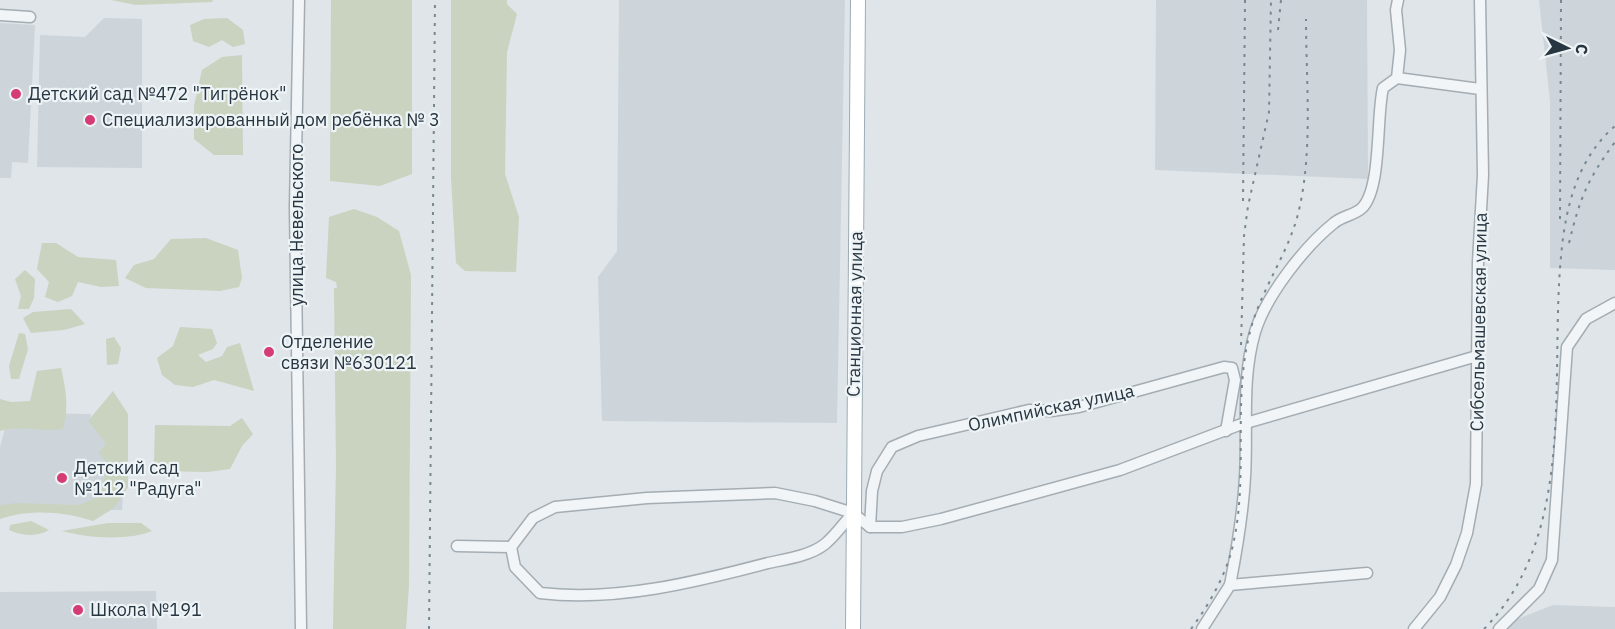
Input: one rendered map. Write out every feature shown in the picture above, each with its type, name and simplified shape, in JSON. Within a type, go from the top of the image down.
[{"type":"main road","name":"Станционная улица","points":[[852,629],[858,0]]},
{"type":"street","name":"улица Невельского","points":[[299,0],[295,225],[301,629]]},
{"type":"street","points":[[1397,78],[1400,50],[1396,10],[1398,0]]},
{"type":"street","name":"Сибсельмашевская улица","points":[[1414,629],[1440,597],[1456,565],[1467,533],[1476,484],[1478,262],[1483,175],[1480,0]]},
{"type":"street","points":[[0,15],[30,17]]},
{"type":"street","points":[[1203,629],[1230,585],[1240,533],[1245,476],[1247,367],[1256,330],[1279,282],[1334,222],[1363,208],[1377,168],[1379,103],[1383,88],[1397,78],[1480,89]]},
{"type":"street","points":[[1499,629],[1539,589],[1552,560],[1567,347],[1586,320],[1615,303]]},
{"type":"street","points":[[853,513],[825,545],[805,554],[713,578],[646,590],[575,595],[540,593],[515,567],[511,548],[533,518],[555,507],[647,498],[775,494],[815,501],[853,513],[870,527],[902,528],[1120,470],[1245,423],[1477,356]]},
{"type":"street","name":"Олимпийская улица","points":[[870,527],[872,491],[880,465],[892,447],[918,436],[1029,410],[1051,411],[1078,407],[1224,367],[1232,368],[1235,380],[1226,431]]},
{"type":"street","points":[[457,546],[511,548]]},
{"type":"street","points":[[1230,585],[1367,573]]},
{"type":"shaded area","points":[[619,0],[845,0],[837,423],[602,421],[598,277],[617,251]]},
{"type":"shaded area","points":[[1156,0],[1367,0],[1368,179],[1155,170]]},
{"type":"shaded area","points":[[1539,0],[1615,0],[1615,270],[1550,268],[1550,101]]},
{"type":"shaded area","name":"Специализированный дом ребёнка № 3","points":[[104,18],[142,19],[142,168],[37,167],[40,35],[85,37]]},
{"type":"shaded area","name":"Детский сад №472 \"Тигрёнок\"","points":[[0,23],[35,25],[28,163],[12,162],[11,178],[0,178]]},
{"type":"shaded area","name":"Детский сад №112 \"Радуга\"","points":[[9,413],[91,414],[90,423],[127,424],[122,510],[0,510],[0,447]]},
{"type":"shaded area","name":"Школа №191","points":[[156,591],[157,629],[0,629],[0,592]]},
{"type":"shaded area","points":[[1553,605],[1615,607],[1615,629],[1504,629],[1510,622]]},
{"type":"green space","points":[[111,0],[213,0],[212,2],[136,5]]},
{"type":"green space","points":[[331,0],[412,0],[412,174],[380,186],[330,181]]},
{"type":"green space","points":[[451,0],[507,0],[507,4],[517,14],[507,52],[505,174],[519,217],[516,272],[465,271],[456,263],[451,178]]},
{"type":"green space","points":[[227,18],[243,30],[245,44],[233,47],[222,40],[209,47],[193,41],[190,25],[204,19]]},
{"type":"green space","points":[[242,55],[243,155],[214,155],[194,139],[194,106],[202,70],[222,57]]},
{"type":"green space","points":[[354,209],[377,217],[399,231],[411,275],[409,585],[406,629],[333,629],[336,466],[334,288],[337,288],[336,282],[326,278],[329,217]]},
{"type":"green space","points":[[206,238],[238,250],[242,278],[239,287],[220,291],[146,288],[125,278],[134,265],[154,259],[171,239]]},
{"type":"green space","points":[[42,243],[56,243],[78,257],[116,260],[119,286],[101,287],[78,282],[72,296],[58,302],[45,297],[49,282],[37,269]]},
{"type":"green space","points":[[25,270],[35,279],[34,298],[29,309],[18,309],[21,296],[15,279]]},
{"type":"green space","points":[[71,309],[85,324],[64,330],[31,333],[23,318],[33,312]]},
{"type":"green space","points":[[180,327],[212,329],[217,343],[213,349],[198,355],[206,362],[222,356],[227,347],[240,343],[254,391],[214,380],[193,387],[175,385],[162,375],[157,358],[173,346]]},
{"type":"green space","points":[[19,333],[25,334],[28,349],[19,379],[11,379],[9,366]]},
{"type":"green space","points":[[114,337],[121,348],[118,364],[107,365],[106,339]]},
{"type":"green space","points":[[61,368],[66,398],[63,429],[16,428],[0,431],[0,399],[11,402],[30,401],[37,371]]},
{"type":"green space","points":[[113,391],[128,414],[128,487],[114,508],[93,521],[46,512],[0,519],[0,505],[17,503],[79,505],[101,496],[107,463],[99,453],[106,443],[88,421]]},
{"type":"green space","points":[[242,418],[253,434],[242,446],[230,469],[208,472],[159,471],[154,461],[155,425],[230,426]]},
{"type":"green space","points":[[31,521],[49,530],[29,535],[9,530],[10,525]]},
{"type":"green space","points":[[108,523],[141,523],[152,531],[131,536],[107,537],[62,531]]},
{"type":"railway","points":[[429,629],[435,0]]},
{"type":"railway","points":[[1243,201],[1245,0]]},
{"type":"railway","points":[[1241,345],[1244,236],[1248,206],[1269,112],[1271,0]]},
{"type":"railway","points":[[1278,30],[1281,0]]},
{"type":"railway","points":[[1560,219],[1561,0]]},
{"type":"railway","points":[[1191,629],[1214,592],[1231,553],[1237,526],[1241,472],[1242,390],[1249,336],[1299,210],[1307,139],[1306,19]]},
{"type":"railway","points":[[1484,629],[1512,594],[1532,554],[1544,512],[1552,467],[1556,421],[1559,285],[1566,220],[1571,199],[1587,160],[1615,126]]},
{"type":"railway","points":[[1569,243],[1586,190],[1615,142]]},
{"type":"place","name":"Детский сад №472 \"Тигрёнок\"","points":[[16,94]]},
{"type":"place","name":"Специализированный дом ребёнка № 3","points":[[90,120]]},
{"type":"place","name":"Отделение связи №630121","points":[[269,352]]},
{"type":"place","name":"Детский сад №112 \"Радуга\"","points":[[62,478]]},
{"type":"place","name":"Школа №191","points":[[78,610]]}]
